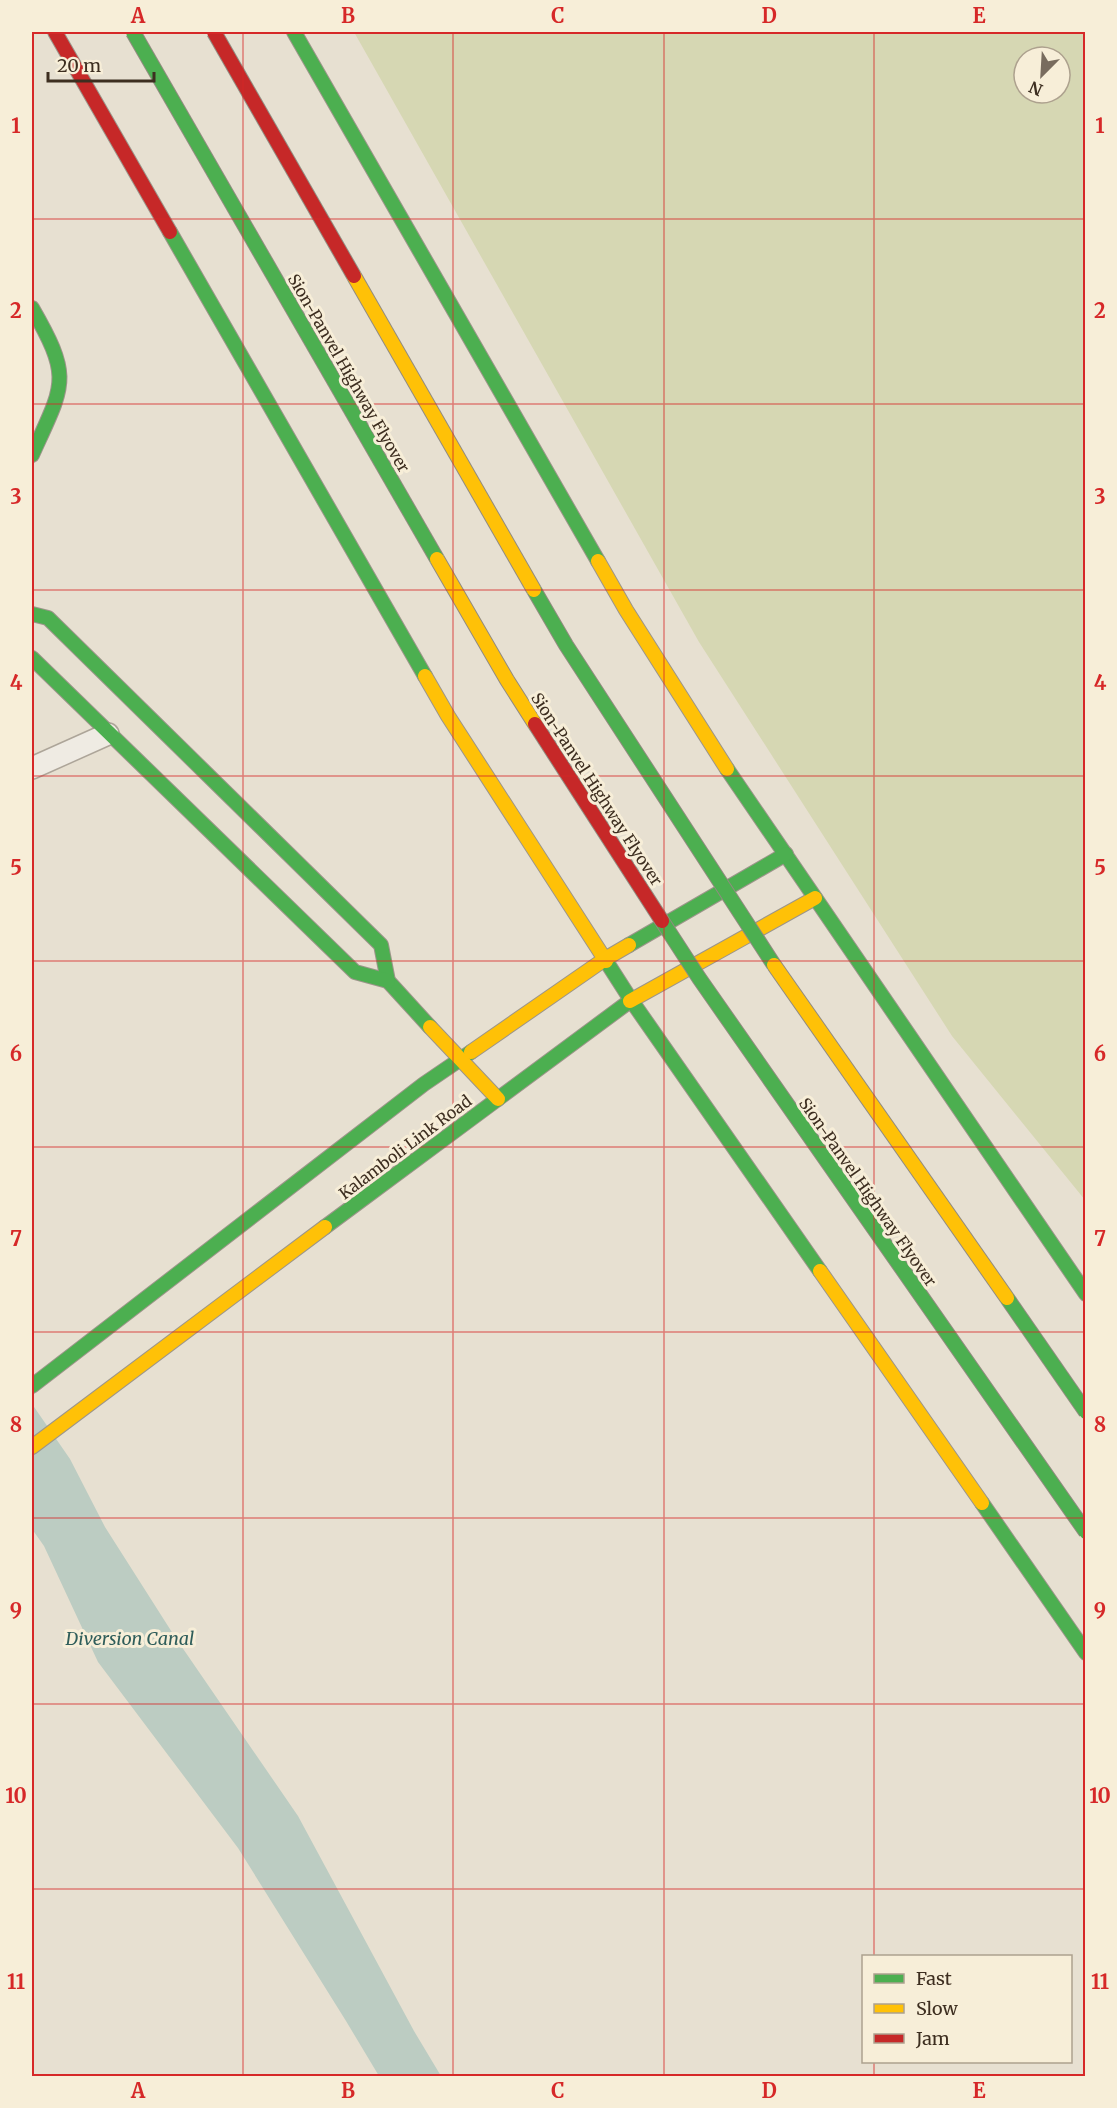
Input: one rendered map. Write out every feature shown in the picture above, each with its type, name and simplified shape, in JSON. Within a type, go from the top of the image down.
[{"type":"main road","points":[[55,32],[448,716],[631,1000],[1086,1653]]},
{"type":"main road","name":"Sion-Panvel Highway Flyover","points":[[133,32],[507,680],[699,978],[1086,1532]]},
{"type":"main road","points":[[214,32],[579,665],[756,939],[1086,1412]]},
{"type":"main road","points":[[294,32],[626,610],[726,766],[1086,1294]]},
{"type":"main road","points":[[32,308],[52,343],[62,378],[56,403],[32,455]]},
{"type":"main road","points":[[32,614],[48,618],[381,945],[388,981],[498,1099]]},
{"type":"main road","points":[[32,658],[355,972],[388,981]]},
{"type":"main road","points":[[32,1386],[307,1181],[424,1084],[605,959],[786,854]]},
{"type":"main road","name":"Kalamboli Link Road","points":[[32,1447],[334,1214],[498,1099],[631,1000],[815,898]]},
{"type":"lane","points":[[32,768],[108,734]]},
{"type":"green space","points":[[354,32],[1085,32],[1085,1200],[952,1036],[699,642]]},
{"type":"water","name":"Diversion Canal","points":[[32,1404],[70,1459],[105,1527],[175,1637],[298,1816],[414,2031],[441,2076],[379,2076],[238,1848],[98,1662],[44,1546],[32,1529]]},
{"type":"traffic: fast","points":[[133,32],[437,559]]},
{"type":"traffic: fast","points":[[294,32],[598,561]]},
{"type":"traffic: fast","points":[[170,232],[425,676]]},
{"type":"traffic: fast","points":[[32,308],[54,351],[59,382],[57,396],[32,455]]},
{"type":"traffic: fast","points":[[534,590],[566,645],[774,965]]},
{"type":"traffic: fast","points":[[32,614],[48,618],[381,945],[388,981],[430,1027]]},
{"type":"traffic: fast","points":[[32,658],[355,972],[388,981]]},
{"type":"traffic: fast","points":[[727,769],[1086,1294]]},
{"type":"traffic: fast","points":[[629,945],[786,854]]},
{"type":"traffic: fast","points":[[662,921],[699,978],[1086,1532]]},
{"type":"traffic: fast","points":[[606,961],[820,1271]]},
{"type":"traffic: fast","points":[[325,1227],[630,1001]]},
{"type":"traffic: fast","points":[[32,1386],[424,1084],[471,1052]]},
{"type":"traffic: fast","points":[[1007,1298],[1086,1412]]},
{"type":"traffic: fast","points":[[982,1503],[1086,1653]]},
{"type":"traffic: slow","points":[[354,276],[534,590]]},
{"type":"traffic: slow","points":[[437,559],[535,724]]},
{"type":"traffic: slow","points":[[598,561],[626,610],[727,769]]},
{"type":"traffic: slow","points":[[425,676],[448,716],[606,961]]},
{"type":"traffic: slow","points":[[630,1001],[815,898]]},
{"type":"traffic: slow","points":[[471,1052],[605,959],[629,945]]},
{"type":"traffic: slow","points":[[774,965],[1007,1298]]},
{"type":"traffic: slow","points":[[430,1027],[498,1099]]},
{"type":"traffic: slow","points":[[32,1447],[325,1227]]},
{"type":"traffic: slow","points":[[820,1271],[982,1503]]},
{"type":"traffic: jam","points":[[55,32],[170,232]]},
{"type":"traffic: jam","points":[[214,32],[354,276]]},
{"type":"traffic: jam","points":[[535,724],[662,921]]}]
